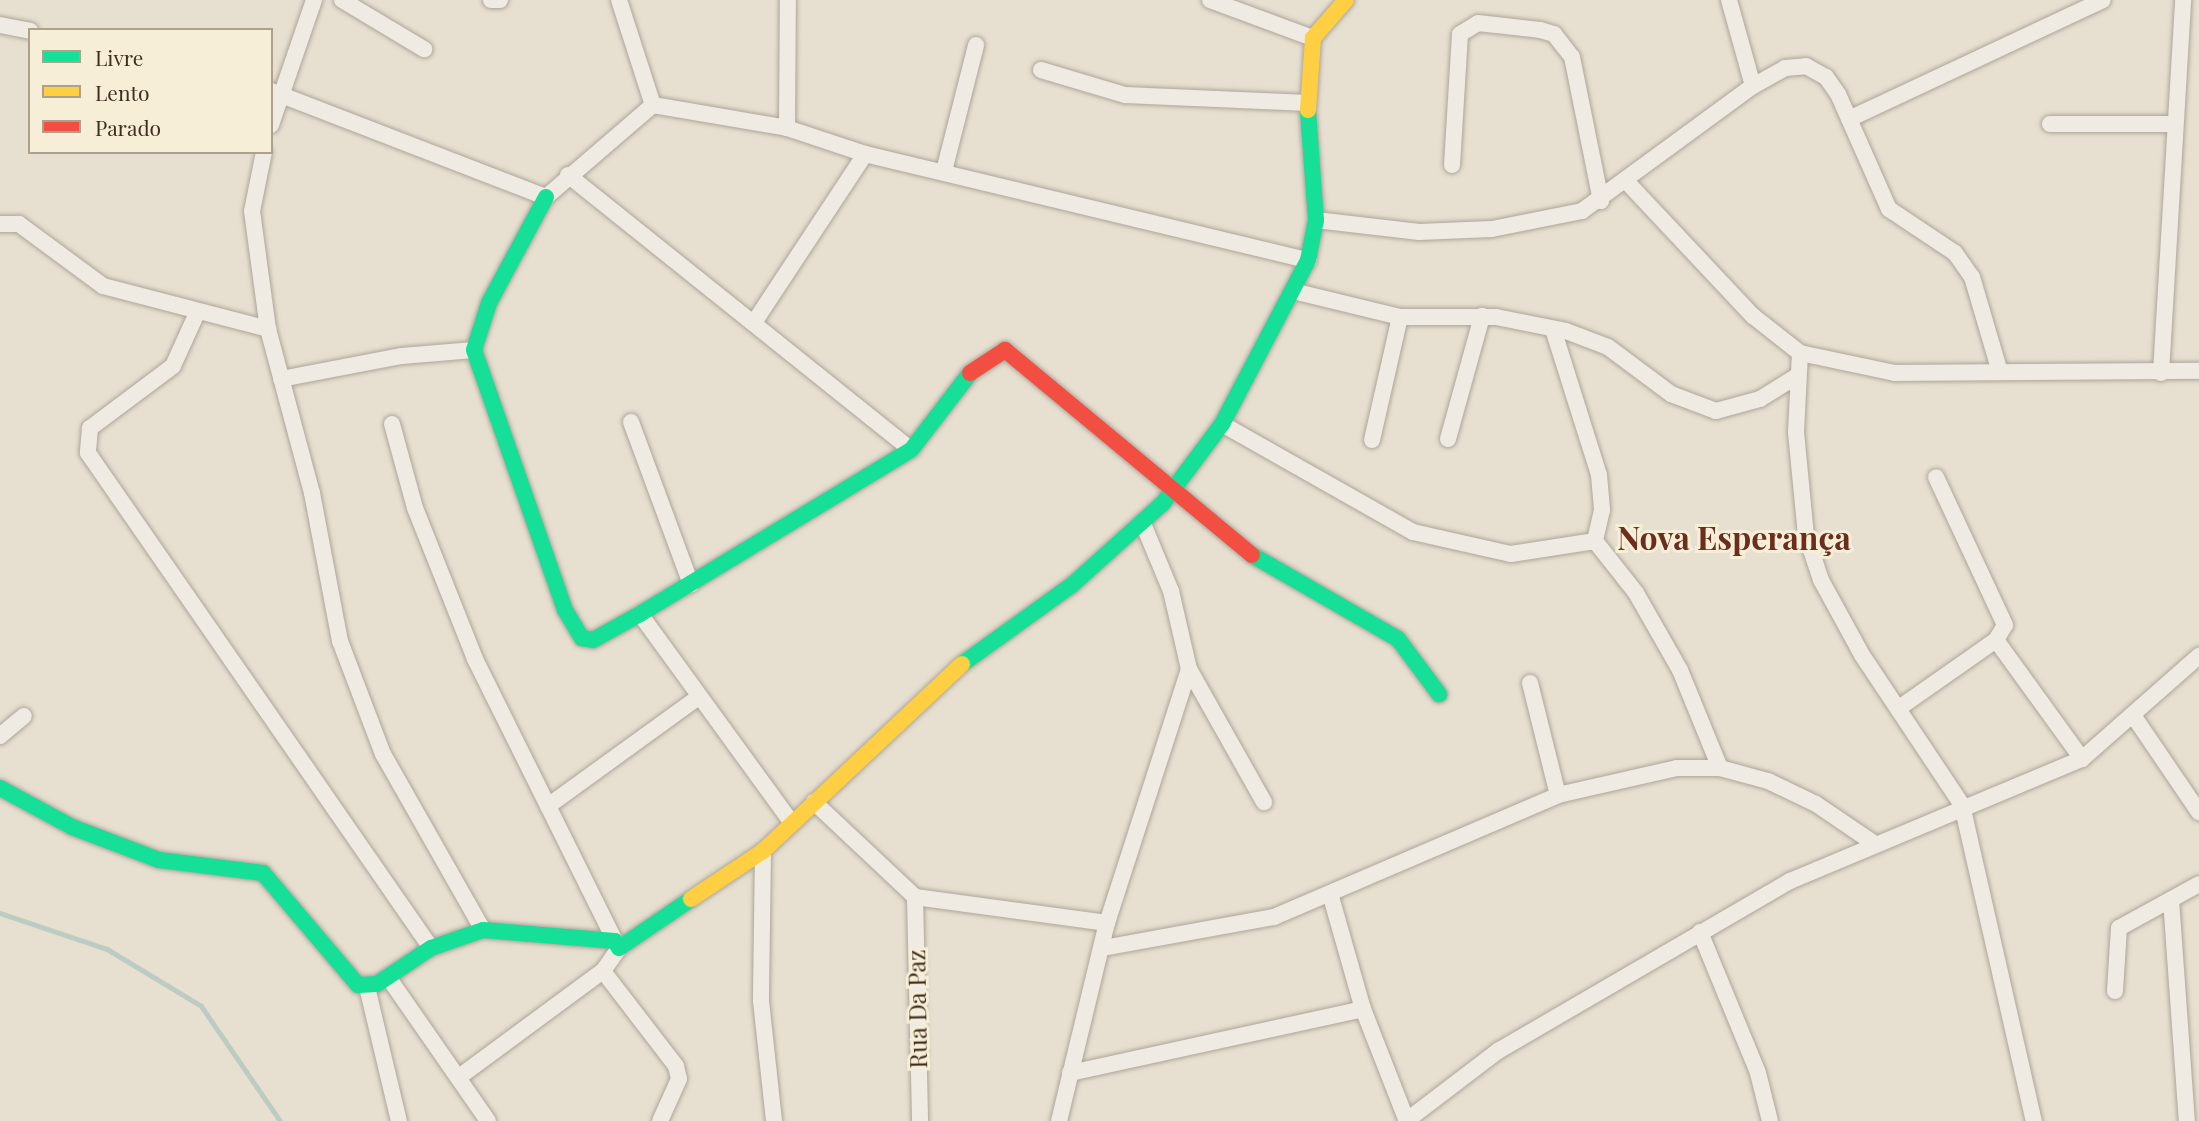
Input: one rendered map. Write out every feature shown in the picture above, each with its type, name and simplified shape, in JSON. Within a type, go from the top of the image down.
[{"type":"street","points":[[314,0],[275,93],[546,197]]},
{"type":"street","points":[[342,0],[424,49]]},
{"type":"street","points":[[491,0],[500,0]]},
{"type":"street","points":[[619,0],[653,105]]},
{"type":"street","points":[[787,128],[788,0]]},
{"type":"street","points":[[1210,0],[1313,38]]},
{"type":"street","points":[[459,1077],[603,971],[617,944],[763,851],[944,677],[1144,526],[1222,424],[1297,292],[1308,260],[1316,220],[1308,103],[1313,38],[1346,0]]},
{"type":"street","points":[[1728,0],[1753,86]]},
{"type":"street","points":[[1849,119],[2103,0]]},
{"type":"street","points":[[2161,373],[2183,0]]},
{"type":"street","points":[[1452,165],[1461,34],[1478,23],[1540,30],[1554,34],[1572,57],[1601,201]]},
{"type":"street","points":[[0,25],[28,31]]},
{"type":"street","points":[[944,172],[976,45]]},
{"type":"street","points":[[1316,220],[1404,232],[1492,229],[1582,211],[1627,182],[1753,86],[1785,68],[1805,66],[1826,77],[1849,119],[1889,209],[1955,253],[1972,277],[2000,372]]},
{"type":"street","points":[[1041,70],[1125,95],[1308,103]]},
{"type":"street","points":[[1308,260],[865,154],[787,128],[653,105],[568,175],[546,197],[489,303],[474,350],[577,633],[593,640],[691,584],[911,450],[979,362],[1005,350],[1175,488],[1240,548],[1386,629],[1407,646],[1439,694]]},
{"type":"street","points":[[2050,124],[2175,124]]},
{"type":"street","points":[[264,154],[252,211],[268,329],[312,493],[340,641],[389,765],[483,930]]},
{"type":"street","points":[[755,321],[865,154]]},
{"type":"street","points":[[568,175],[755,321],[911,450]]},
{"type":"street","points":[[1627,182],[1753,316],[1800,353],[1895,373],[2199,371]]},
{"type":"street","points":[[0,224],[19,224],[103,286],[197,313],[268,329]]},
{"type":"street","points":[[1297,292],[1400,317],[1482,316],[1553,329],[1608,347],[1671,394],[1716,411],[1760,399],[1797,376]]},
{"type":"street","points":[[197,313],[173,366],[90,428],[88,453],[431,948]]},
{"type":"street","points":[[1448,439],[1482,316]]},
{"type":"street","points":[[1372,440],[1400,317]]},
{"type":"street","points":[[1553,329],[1599,475],[1602,510],[1595,541]]},
{"type":"street","points":[[281,379],[402,356],[474,350]]},
{"type":"street","points":[[1800,353],[1797,376],[1806,535],[1836,608],[1962,806],[2034,1121]]},
{"type":"street","points":[[631,422],[691,584]]},
{"type":"street","points":[[392,424],[415,508],[475,659],[617,944]]},
{"type":"street","points":[[1222,424],[1413,532],[1511,554],[1595,541]]},
{"type":"street","points":[[1899,709],[2004,634],[2001,612],[1936,477]]},
{"type":"street","points":[[1144,526],[1171,591],[1189,668],[1264,802]]},
{"type":"street","points":[[1595,541],[1636,593],[1680,670],[1720,768]]},
{"type":"street","points":[[640,614],[697,698],[791,822]]},
{"type":"street","points":[[1996,640],[2082,758]]},
{"type":"street","points":[[1331,897],[1363,1009],[1407,1121],[1498,1051],[1700,932],[1872,842],[2082,758],[2135,719],[2199,656]]},
{"type":"street","points":[[1059,1121],[1107,923],[1189,668]]},
{"type":"street","points":[[1530,683],[1558,795]]},
{"type":"street","points":[[548,806],[697,698]]},
{"type":"street","points":[[0,736],[24,716]]},
{"type":"street","points":[[2135,719],[2199,812]]},
{"type":"street","points":[[1102,948],[1274,917],[1331,897],[1558,795],[1625,776],[1720,768],[1816,804],[1872,842]]},
{"type":"street","points":[[0,788],[72,827],[159,860],[263,873],[350,979],[367,987]]},
{"type":"street","points":[[814,802],[915,897],[1107,923]]},
{"type":"street","points":[[763,851],[761,1001],[774,1121]]},
{"type":"street","points":[[2115,991],[2119,929],[2199,884]]},
{"type":"street","name":"Rua Da Paz","points":[[915,897],[920,1121]]},
{"type":"street","points":[[2171,900],[2187,1121]]},
{"type":"street","points":[[367,987],[431,948],[483,930],[617,944]]},
{"type":"street","points":[[1700,932],[1758,1073],[1770,1121]]},
{"type":"street","points":[[603,971],[676,1066],[679,1079],[660,1121]]},
{"type":"street","points":[[388,976],[488,1121]]},
{"type":"street","points":[[367,987],[398,1121]]},
{"type":"street","points":[[1070,1073],[1363,1009]]},
{"type":"waterway","points":[[0,913],[107,949],[201,1006],[280,1121]]},
{"type":"traffic: fast","points":[[962,664],[1072,585],[1163,503],[1222,424],[1308,260],[1316,220],[1308,110]]},
{"type":"traffic: fast","points":[[546,197],[489,303],[474,350],[565,610],[582,638],[593,640],[640,614],[911,450],[970,373]]},
{"type":"traffic: fast","points":[[1252,555],[1398,639],[1439,694]]},
{"type":"traffic: fast","points":[[0,788],[72,827],[159,860],[263,873],[358,985],[377,984],[431,948],[483,930],[615,941],[619,948],[691,899]]},
{"type":"traffic: slow","points":[[1308,110],[1313,38],[1346,0]]},
{"type":"traffic: slow","points":[[691,899],[763,851],[962,664]]},
{"type":"traffic: jam","points":[[970,373],[1005,350],[1252,555]]},
{"type":"district","name":"Nova Esperança","points":[[1734,537]]}]
